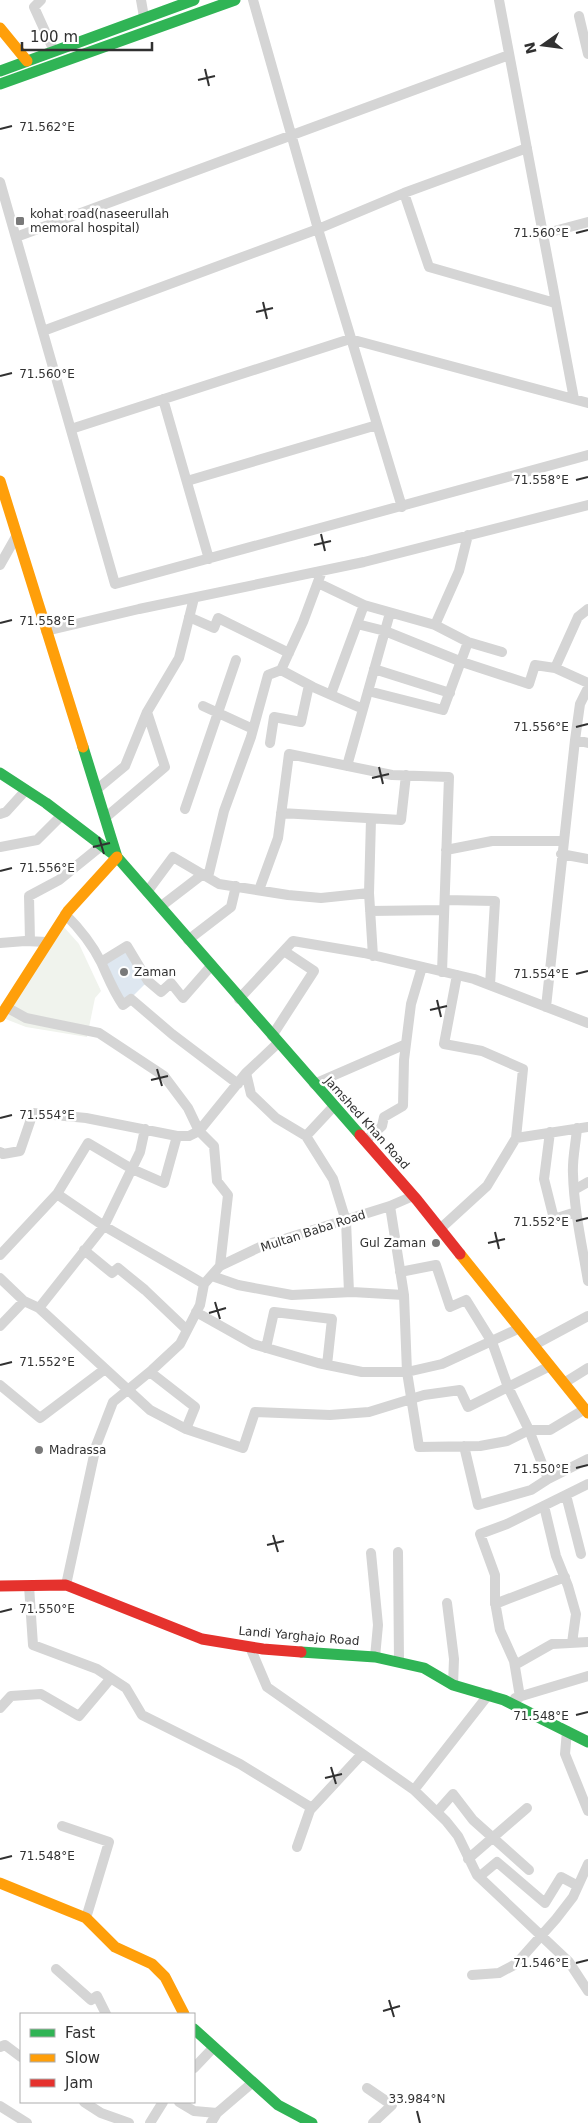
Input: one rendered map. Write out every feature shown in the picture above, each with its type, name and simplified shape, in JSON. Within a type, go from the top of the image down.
[{"type":"street","points":[[41,0],[34,7],[54,51]]},
{"type":"street","points":[[141,0],[144,18]]},
{"type":"street","points":[[0,71],[194,0]]},
{"type":"street","points":[[0,84],[235,0]]},
{"type":"street","points":[[254,0],[350,339],[402,507]]},
{"type":"street","points":[[499,0],[574,399]]},
{"type":"street","points":[[579,16],[588,54]]},
{"type":"street","points":[[0,28],[27,61],[32,73]]},
{"type":"street","points":[[16,237],[509,55]]},
{"type":"street","points":[[43,332],[318,229],[404,193],[527,148]]},
{"type":"street","points":[[0,182],[115,584],[588,455]]},
{"type":"street","points":[[404,193],[429,266],[556,303]]},
{"type":"street","points":[[543,234],[588,222]]},
{"type":"street","points":[[71,429],[350,339],[588,403]]},
{"type":"street","points":[[163,399],[209,559]]},
{"type":"street","points":[[187,481],[377,425]]},
{"type":"street","points":[[0,481],[117,857]]},
{"type":"street","points":[[46,631],[322,571],[588,505]]},
{"type":"street","points":[[0,565],[17,535]]},
{"type":"street","points":[[435,625],[459,571],[468,535]]},
{"type":"street","points":[[281,670],[322,571]]},
{"type":"street","points":[[318,583],[364,605],[435,625],[468,642],[502,652]]},
{"type":"street","points":[[96,790],[125,766],[147,712],[179,658],[194,598]]},
{"type":"street","points":[[331,694],[364,605]]},
{"type":"street","points":[[555,668],[578,617],[587,611]]},
{"type":"street","points":[[347,766],[390,613]]},
{"type":"street","points":[[189,617],[214,628],[218,618],[289,653]]},
{"type":"street","points":[[357,624],[385,631],[462,662],[529,684],[535,665],[555,668],[588,683]]},
{"type":"street","points":[[368,691],[443,710],[468,642]]},
{"type":"street","points":[[185,809],[236,660]]},
{"type":"street","points":[[374,669],[450,693]]},
{"type":"street","points":[[160,907],[205,875],[224,811],[253,729],[268,674],[281,670],[363,708]]},
{"type":"street","points":[[270,744],[274,716],[301,722],[309,684]]},
{"type":"street","points":[[546,1007],[562,841],[572,782],[575,740],[580,704],[588,688]]},
{"type":"street","points":[[203,706],[253,729]]},
{"type":"street","points":[[105,818],[165,767],[147,712]]},
{"type":"street","points":[[575,740],[588,743]]},
{"type":"street","points":[[259,890],[278,838],[289,754],[392,775],[448,777],[442,972]]},
{"type":"street","points":[[0,773],[117,857]]},
{"type":"street","points":[[281,813],[401,820],[406,775]]},
{"type":"street","points":[[0,814],[6,812],[26,790]]},
{"type":"street","points":[[0,847],[37,840],[62,816]]},
{"type":"street","points":[[371,818],[369,893],[374,956]]},
{"type":"street","points":[[446,850],[492,840],[562,841]]},
{"type":"street","points":[[30,941],[29,896],[59,880],[101,846]]},
{"type":"street","points":[[562,854],[588,859]]},
{"type":"street","points":[[117,857],[66,914],[3,1012],[99,1033],[164,1076],[188,1108],[199,1131],[214,1146],[217,1181],[228,1195],[220,1266]]},
{"type":"street","name":"Jamshed Khan Road","points":[[117,857],[239,1000],[413,1196],[587,1411]]},
{"type":"street","points":[[147,892],[173,858],[220,884],[320,898],[369,893]]},
{"type":"street","points":[[188,940],[230,907],[236,886]]},
{"type":"street","points":[[370,911],[495,901],[490,985]]},
{"type":"street","points":[[66,914],[80,929],[101,962],[113,991],[123,1005],[131,1000],[238,1084]]},
{"type":"street","points":[[239,1000],[293,941],[374,956],[457,975],[490,985],[588,1023]]},
{"type":"street","points":[[0,943],[48,942]]},
{"type":"street","points":[[101,962],[126,946],[148,981],[161,992],[171,984],[183,998],[210,966]]},
{"type":"street","points":[[1,1155],[20,1151],[33,1113],[86,1118],[177,1136],[190,1136],[199,1131],[275,1040],[314,971],[284,951]]},
{"type":"street","points":[[365,1141],[382,1126],[384,1117],[403,1106],[406,1044],[411,1004],[422,967]]},
{"type":"street","points":[[440,1229],[487,1186],[516,1138],[523,1069],[482,1051],[444,1044],[457,975]]},
{"type":"street","points":[[314,1084],[406,1044]]},
{"type":"street","points":[[246,1073],[250,1094],[276,1118],[306,1136],[333,1180],[346,1220],[349,1292]]},
{"type":"street","points":[[306,1136],[334,1106]]},
{"type":"street","points":[[516,1138],[588,1127]]},
{"type":"street","points":[[577,1128],[573,1172],[574,1190],[588,1281]]},
{"type":"street","points":[[39,1308],[104,1226],[140,1152],[145,1129]]},
{"type":"street","points":[[550,1132],[544,1180],[554,1219],[576,1212]]},
{"type":"street","points":[[0,1255],[57,1194],[88,1144],[132,1169],[164,1183],[177,1136]]},
{"type":"street","points":[[574,1190],[588,1182]]},
{"type":"street","points":[[57,1194],[104,1226],[204,1284],[200,1305],[180,1344],[150,1372],[113,1402],[96,1446],[66,1585]]},
{"type":"street","name":"Multan Baba Road","points":[[204,1284],[220,1266],[262,1246],[390,1206],[413,1196]]},
{"type":"street","points":[[390,1206],[404,1295],[407,1372],[418,1447],[464,1446],[507,1441],[529,1430],[550,1430],[587,1411]]},
{"type":"street","points":[[84,1250],[112,1273],[118,1268],[146,1290],[187,1330]]},
{"type":"street","points":[[400,1272],[436,1265],[450,1307],[466,1300],[492,1342],[508,1387],[529,1430],[548,1479]]},
{"type":"street","points":[[212,1276],[238,1285],[292,1295],[349,1292],[404,1295]]},
{"type":"street","points":[[0,1278],[24,1301],[39,1308],[150,1410],[186,1429],[243,1448],[255,1412],[339,1414],[369,1412],[411,1399],[460,1390],[468,1407],[550,1366]]},
{"type":"street","points":[[0,1326],[24,1301]]},
{"type":"street","points":[[196,1312],[253,1344],[326,1365],[362,1372],[407,1372],[442,1364],[520,1328]]},
{"type":"street","points":[[266,1348],[274,1312],[332,1319],[326,1365]]},
{"type":"street","points":[[534,1345],[588,1316]]},
{"type":"street","points":[[564,1382],[588,1368]]},
{"type":"street","points":[[0,1385],[40,1418],[105,1369]]},
{"type":"street","points":[[150,1372],[195,1408],[186,1429]]},
{"type":"street","points":[[464,1446],[478,1505],[531,1490],[548,1479],[588,1459]]},
{"type":"street","points":[[520,1697],[515,1665],[500,1630],[495,1604],[495,1574],[480,1534],[507,1524],[588,1484]]},
{"type":"street","points":[[566,1495],[581,1554]]},
{"type":"street","points":[[544,1506],[556,1556],[565,1577],[576,1614],[572,1643]]},
{"type":"street","points":[[398,1552],[399,1662]]},
{"type":"street","points":[[371,1554],[378,1624],[375,1657]]},
{"type":"street","points":[[495,1604],[565,1577]]},
{"type":"street","name":"Landi Yarghajo Road","points":[[0,1586],[66,1585],[202,1639],[250,1647],[375,1657],[424,1668],[452,1685],[489,1694],[504,1700],[588,1742]]},
{"type":"street","points":[[29,1586],[33,1645],[98,1668],[126,1688],[142,1715],[240,1764],[312,1808]]},
{"type":"street","points":[[447,1603],[454,1659],[452,1685]]},
{"type":"street","points":[[515,1665],[552,1644],[588,1642]]},
{"type":"street","points":[[250,1647],[267,1687],[414,1790],[436,1812],[461,1840],[468,1859],[479,1877],[569,1962],[588,1992]]},
{"type":"street","points":[[504,1700],[520,1697],[588,1676]]},
{"type":"street","points":[[0,1708],[11,1696],[41,1694],[79,1716],[111,1678]]},
{"type":"street","points":[[414,1790],[489,1694]]},
{"type":"street","points":[[567,1731],[565,1754],[572,1776],[588,1811]]},
{"type":"street","points":[[297,1847],[312,1808],[362,1754]]},
{"type":"street","points":[[436,1812],[454,1794],[473,1820],[529,1870]]},
{"type":"street","points":[[468,1859],[527,1808]]},
{"type":"street","points":[[62,1826],[109,1842],[86,1918]]},
{"type":"street","points":[[479,1877],[497,1862],[546,1903],[561,1877],[578,1886]]},
{"type":"street","points":[[472,1975],[499,1973],[508,1969],[542,1936],[573,1897],[588,1864]]},
{"type":"street","points":[[0,1883],[86,1918],[115,1947],[152,1964],[165,1977],[183,2013]]},
{"type":"street","points":[[56,1969],[91,2000],[97,1996],[106,2013]]},
{"type":"street","points":[[195,2030],[278,2105],[300,2120],[312,2123]]},
{"type":"street","points":[[0,2046],[5,2045],[20,2056]]},
{"type":"street","points":[[195,2067],[213,2048]]},
{"type":"street","points":[[211,2123],[217,2113],[252,2083]]},
{"type":"street","points":[[367,2088],[392,2105],[373,2123]]},
{"type":"street","points":[[85,2103],[100,2113],[129,2123]]},
{"type":"street","points":[[150,2123],[162,2103]]},
{"type":"street","points":[[181,2103],[194,2110],[217,2113]]},
{"type":"street","points":[[0,2106],[27,2123]]},
{"type":"shaded area","points":[[62,925],[79,944],[101,991],[95,998],[87,1037],[26,1027],[3,1018]]},
{"type":"shaded area","name":"Zaman","points":[[127,946],[148,981],[122,1007],[101,962]]},
{"type":"traffic: fast","points":[[0,71],[194,0]]},
{"type":"traffic: fast","points":[[0,84],[235,0]]},
{"type":"traffic: fast","points":[[83,747],[117,857]]},
{"type":"traffic: fast","points":[[0,773],[46,803],[117,857],[360,1135]]},
{"type":"traffic: fast","points":[[301,1652],[375,1657],[424,1668],[453,1685],[504,1700],[588,1742]]},
{"type":"traffic: fast","points":[[195,2030],[278,2105],[312,2123]]},
{"type":"traffic: slow","points":[[0,28],[27,61]]},
{"type":"traffic: slow","points":[[0,481],[83,747]]},
{"type":"traffic: slow","points":[[0,1017],[68,911],[117,857]]},
{"type":"traffic: slow","points":[[460,1254],[588,1413]]},
{"type":"traffic: slow","points":[[0,1883],[86,1918],[115,1947],[152,1964],[165,1977],[183,2013]]},
{"type":"traffic: jam","points":[[360,1135],[417,1200],[460,1254]]},
{"type":"traffic: jam","points":[[0,1586],[66,1585],[202,1639],[263,1649],[301,1652]]},
{"type":"place","name":"kohat road(naseerullah memoral hospital)","points":[[20,221]]},
{"type":"place","name":"Zaman","points":[[124,972]]},
{"type":"place","name":"Gul Zaman","points":[[436,1243]]},
{"type":"place","name":"Madrassa","points":[[39,1450]]}]
